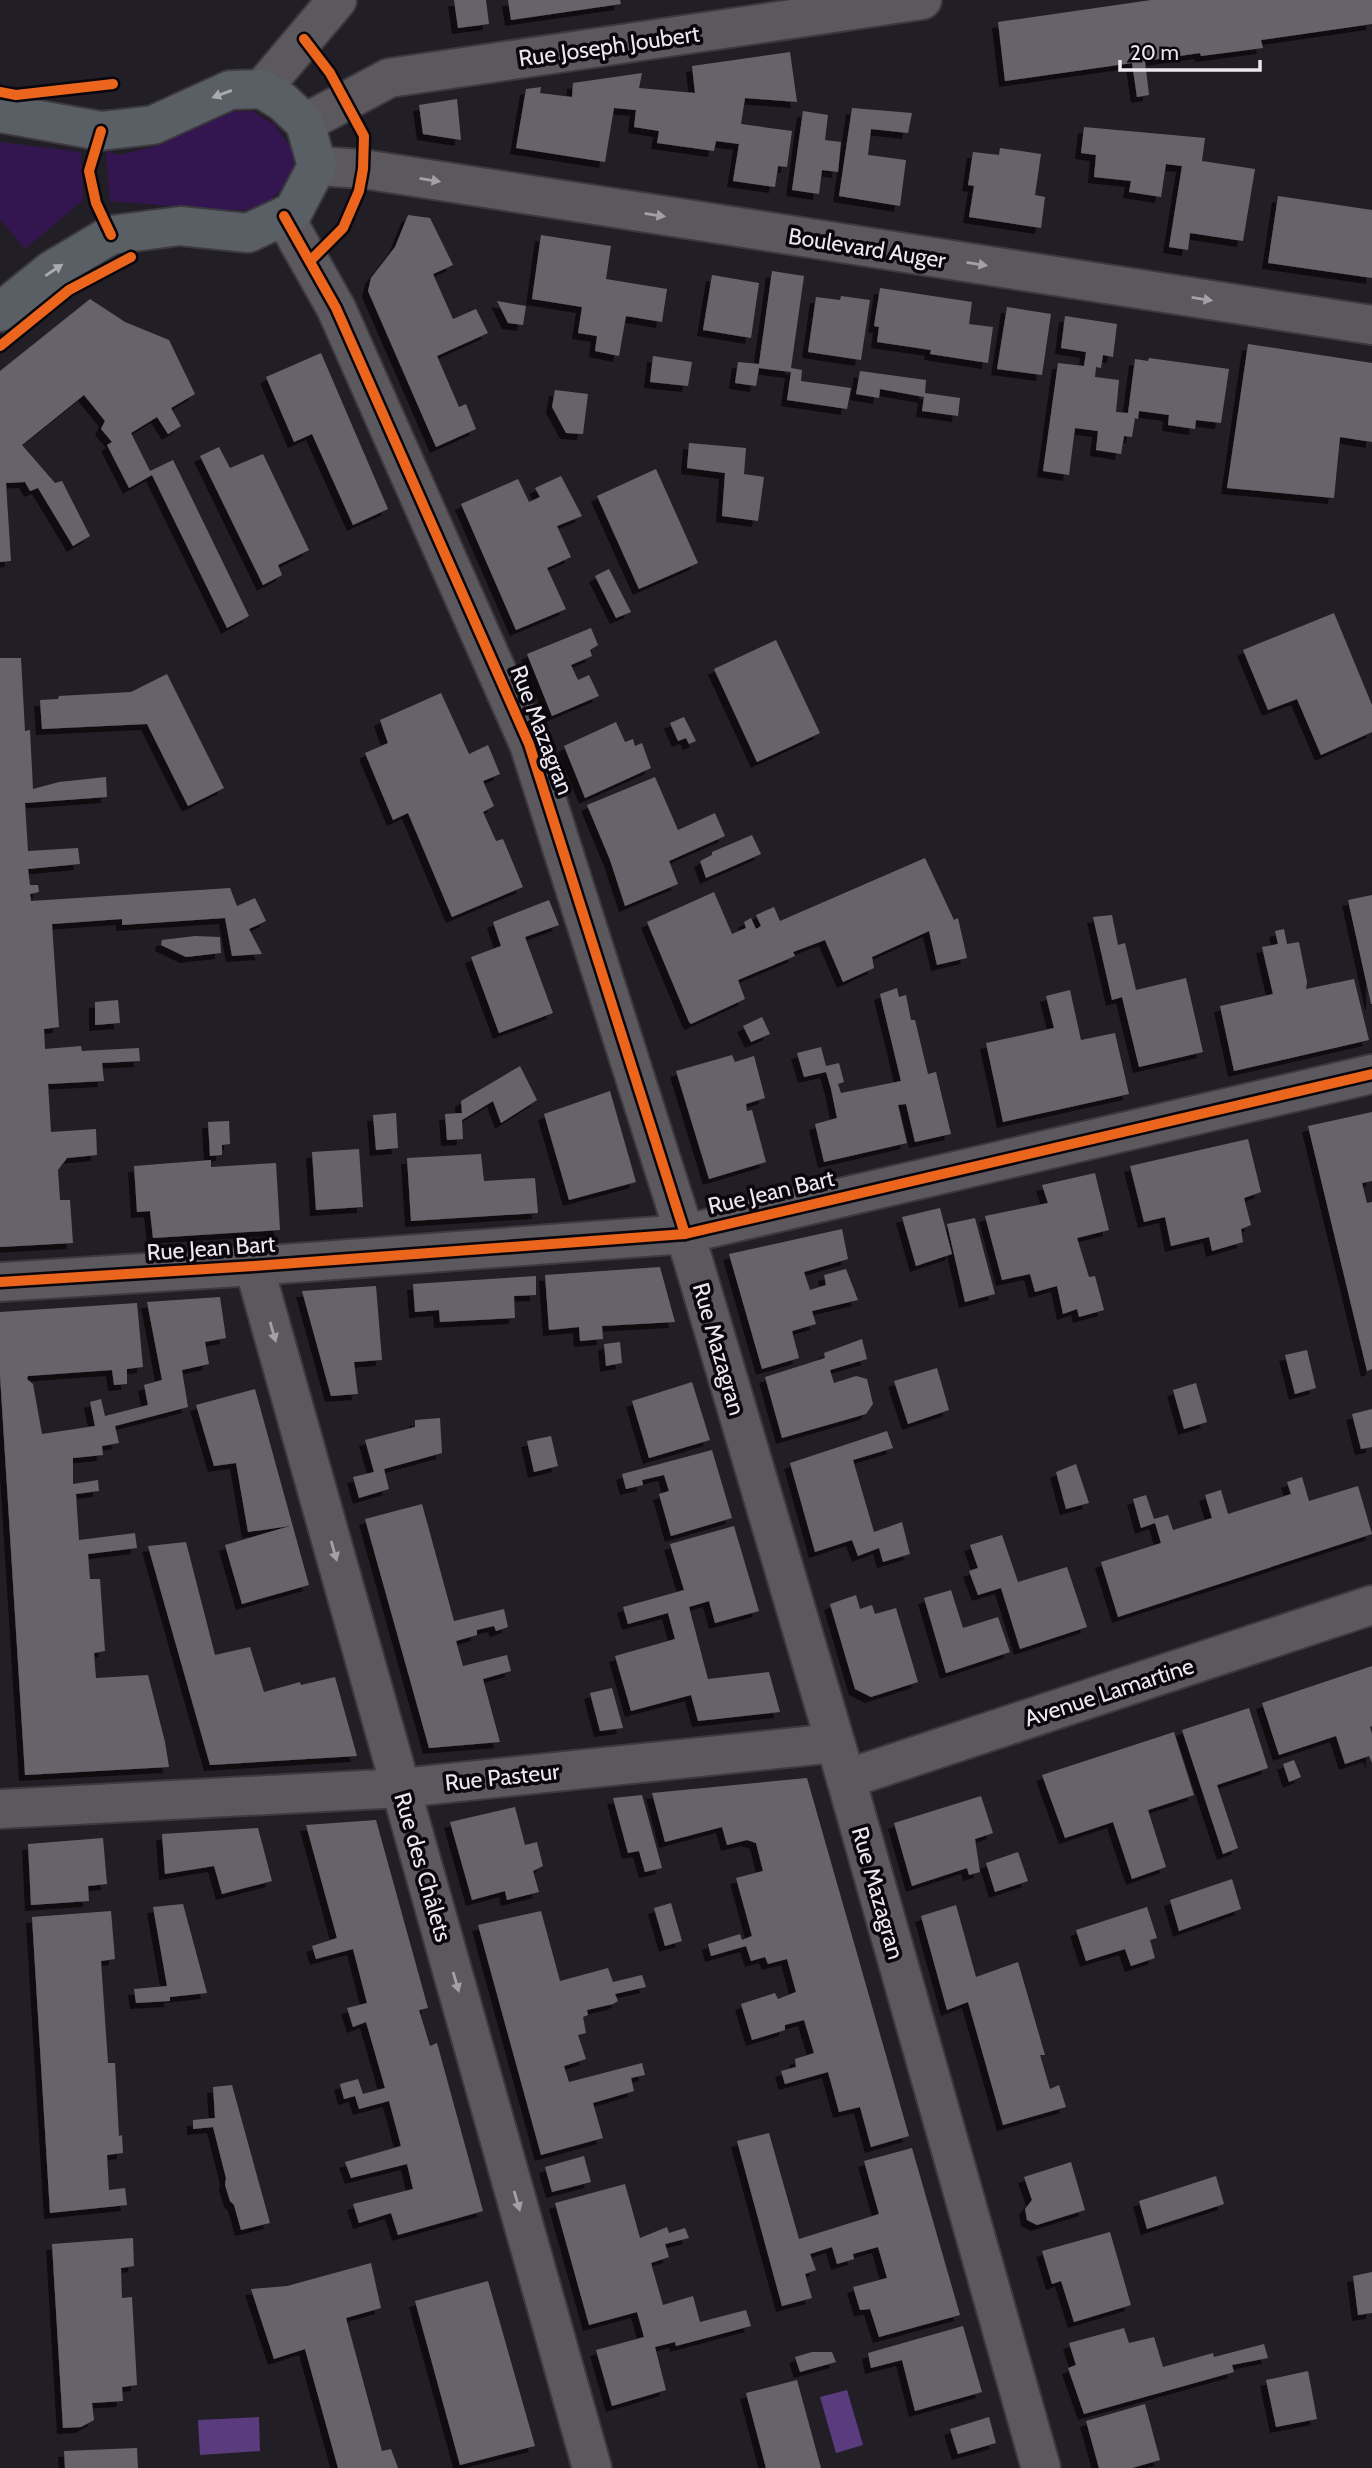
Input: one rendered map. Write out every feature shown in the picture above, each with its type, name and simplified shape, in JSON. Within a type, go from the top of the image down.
[{"type":"main road","points":[[0,113],[101,131],[153,125],[230,90],[262,89],[283,102],[305,123],[317,166],[293,212],[248,233],[180,226],[111,236],[52,270],[0,312]]},
{"type":"street","points":[[262,89],[337,0]]},
{"type":"street","name":"Rue Joseph Joubert","points":[[305,123],[389,78],[785,11],[922,0]]},
{"type":"street","name":"Boulevard Auger","points":[[317,166],[363,169],[1372,325]]},
{"type":"street","name":"Rue Mazagran","points":[[284,216],[336,308],[529,744],[685,1234],[846,1779],[1041,2468]]},
{"type":"street","name":"Rue Jean Bart","points":[[0,1282],[685,1234],[1372,1074]]},
{"type":"street","name":"Rue des Châlets","points":[[254,1266],[592,2468]]},
{"type":"street","name":"Avenue Lamartine","points":[[846,1779],[1372,1605]]},
{"type":"street","name":"Rue Pasteur","points":[[0,1809],[401,1788],[835,1743]]},
{"type":"shaded area","points":[[251,111],[274,124],[296,155],[290,181],[261,209],[221,210],[110,201],[106,151],[119,155],[161,145],[217,112]]},
{"type":"shaded area","points":[[0,142],[81,152],[83,200],[25,249],[0,219]]},
{"type":"shaded area","points":[[847,2390],[863,2445],[836,2453],[820,2397]]},
{"type":"shaded area","points":[[259,2417],[260,2451],[200,2455],[198,2420]]},
{"type":"building","points":[[454,0],[486,0],[489,24],[458,28]]},
{"type":"building","points":[[508,0],[620,0],[621,4],[511,20]]},
{"type":"building","points":[[1151,0],[1372,0],[1372,24],[1261,40],[1263,48],[1145,61],[1149,95],[1137,97],[1132,63],[1005,81],[998,22]]},
{"type":"building","points":[[790,52],[797,102],[745,98],[741,124],[792,131],[787,167],[778,166],[775,187],[733,181],[739,144],[716,141],[714,151],[657,143],[659,131],[634,127],[636,110],[614,108],[605,162],[516,148],[526,89],[541,87],[540,93],[572,97],[573,83],[642,73],[639,88],[695,93],[692,66]]},
{"type":"building","points":[[457,99],[461,140],[423,134],[419,105]]},
{"type":"building","points":[[852,108],[912,113],[908,133],[871,129],[868,155],[906,160],[900,206],[839,196]]},
{"type":"building","points":[[803,111],[828,115],[825,140],[841,142],[838,172],[822,170],[819,194],[792,190]]},
{"type":"building","points":[[1084,127],[1205,138],[1202,161],[1255,169],[1243,241],[1190,233],[1188,250],[1169,247],[1182,166],[1166,164],[1161,197],[1129,192],[1131,181],[1094,177],[1096,155],[1081,153]]},
{"type":"building","points":[[1000,148],[1041,154],[1035,195],[1045,197],[1041,228],[969,217],[974,186],[968,185],[973,152],[999,155]]},
{"type":"building","points":[[1278,196],[1372,210],[1372,278],[1268,263]]},
{"type":"building","points":[[408,215],[430,218],[453,265],[433,274],[453,319],[476,309],[488,333],[437,356],[459,407],[466,404],[476,429],[436,447],[368,291],[371,278],[395,247]]},
{"type":"building","points":[[541,235],[611,246],[606,279],[667,289],[662,322],[626,316],[619,356],[595,351],[597,336],[578,333],[582,307],[532,299]]},
{"type":"building","points":[[772,271],[804,276],[791,368],[802,370],[801,381],[851,388],[847,409],[787,400],[791,372],[759,368],[756,386],[735,383],[738,362],[759,364]]},
{"type":"building","points":[[712,275],[759,283],[751,338],[703,330]]},
{"type":"building","points":[[880,288],[972,302],[969,324],[993,327],[988,363],[930,354],[931,350],[877,342],[879,327],[874,326]]},
{"type":"building","points":[[841,296],[870,300],[861,360],[808,352],[816,297],[840,300]]},
{"type":"building","points":[[90,299],[125,322],[169,340],[195,394],[171,408],[181,426],[168,434],[157,417],[131,433],[150,471],[173,460],[179,472],[249,616],[227,628],[152,475],[129,488],[107,445],[112,442],[101,429],[105,421],[84,395],[22,445],[55,483],[62,481],[90,536],[73,546],[38,488],[30,491],[25,482],[6,483],[11,561],[0,562],[0,371]]},
{"type":"building","points":[[497,301],[526,306],[523,325],[508,323]]},
{"type":"building","points":[[1007,307],[1051,314],[1042,375],[997,369]]},
{"type":"building","points":[[1065,316],[1117,324],[1113,357],[1103,355],[1101,368],[1096,367],[1095,377],[1119,380],[1116,412],[1128,413],[1135,359],[1148,361],[1149,358],[1229,369],[1221,423],[1196,420],[1195,429],[1168,425],[1169,415],[1139,411],[1132,437],[1124,436],[1121,454],[1096,450],[1098,431],[1075,428],[1069,475],[1043,471],[1058,363],[1084,366],[1086,352],[1061,348]]},
{"type":"building","points":[[1248,344],[1372,363],[1372,442],[1340,437],[1334,498],[1227,488]]},
{"type":"building","points":[[321,353],[388,509],[353,525],[312,434],[294,442],[266,377]]},
{"type":"building","points":[[653,356],[692,362],[688,386],[650,382]]},
{"type":"building","points":[[860,371],[926,380],[925,393],[960,398],[958,416],[922,411],[924,397],[880,389],[879,398],[856,394]]},
{"type":"building","points":[[555,390],[588,394],[583,434],[566,433],[552,407]]},
{"type":"building","points":[[689,443],[746,448],[744,474],[764,477],[758,521],[722,516],[725,473],[687,468]]},
{"type":"building","points":[[219,447],[230,468],[263,454],[309,550],[278,565],[282,575],[263,585],[200,456]]},
{"type":"building","points":[[656,469],[698,563],[639,589],[597,496]]},
{"type":"building","points":[[561,476],[582,516],[557,526],[571,557],[547,568],[566,609],[516,630],[461,504],[518,479],[529,502],[540,497],[535,488]]},
{"type":"building","points":[[609,569],[631,612],[616,618],[595,576]]},
{"type":"building","points":[[1334,613],[1372,705],[1372,732],[1321,755],[1297,699],[1268,710],[1243,650]]},
{"type":"building","points":[[591,628],[598,645],[590,650],[592,656],[571,665],[578,680],[589,675],[599,696],[552,716],[527,654]]},
{"type":"building","points":[[776,640],[820,733],[757,762],[714,669]]},
{"type":"building","points":[[0,658],[21,658],[25,731],[30,730],[33,789],[59,782],[106,777],[107,797],[25,803],[28,851],[78,848],[80,864],[28,869],[30,885],[38,885],[39,892],[30,894],[31,901],[230,888],[237,906],[255,898],[266,921],[249,929],[262,954],[232,956],[225,918],[122,925],[122,919],[52,924],[59,1027],[44,1029],[45,1049],[81,1046],[82,1051],[139,1048],[140,1061],[102,1063],[104,1081],[48,1084],[51,1132],[96,1129],[97,1155],[67,1158],[58,1170],[60,1200],[70,1200],[73,1243],[0,1247]]},
{"type":"building","points":[[167,674],[224,788],[188,806],[147,724],[42,729],[40,700],[58,699],[59,696],[131,692]]},
{"type":"building","points":[[441,693],[469,754],[488,745],[500,774],[483,781],[494,806],[483,812],[496,841],[503,839],[523,887],[452,917],[408,813],[393,820],[365,753],[388,743],[380,720]]},
{"type":"building","points":[[684,717],[696,741],[689,744],[686,738],[678,741],[670,723]]},
{"type":"building","points":[[616,722],[625,742],[633,739],[635,746],[642,743],[651,768],[585,798],[564,746]]},
{"type":"building","points":[[655,777],[678,830],[715,813],[725,836],[669,861],[678,884],[625,906],[610,860],[587,805]]},
{"type":"building","points":[[752,835],[761,854],[706,878],[700,861],[712,855],[712,852]]},
{"type":"building","points":[[925,858],[954,920],[958,918],[967,958],[937,965],[929,931],[872,957],[874,968],[843,982],[825,940],[793,952],[795,956],[738,980],[745,999],[691,1024],[689,1022],[647,922],[714,892],[732,934],[746,928],[744,922],[751,918],[756,929],[761,926],[756,915],[774,907],[780,921]]},
{"type":"building","points":[[1372,895],[1372,1004],[1371,1004],[1348,900]]},
{"type":"building","points":[[549,900],[559,925],[525,937],[553,1013],[499,1033],[471,957],[501,946],[493,922]]},
{"type":"building","points":[[1112,915],[1118,945],[1125,943],[1136,990],[1186,978],[1203,1052],[1139,1067],[1122,997],[1112,1000],[1093,917]]},
{"type":"building","points":[[1284,929],[1287,944],[1299,942],[1306,989],[1354,979],[1369,1040],[1234,1071],[1220,1006],[1273,994],[1262,947],[1278,944],[1275,931]]},
{"type":"building","points":[[195,936],[220,937],[221,953],[186,957],[161,945],[162,940]]},
{"type":"building","points":[[897,988],[899,997],[906,995],[928,1074],[936,1072],[951,1134],[915,1142],[906,1104],[898,1105],[907,1143],[824,1162],[815,1124],[837,1118],[831,1089],[826,1072],[804,1077],[797,1053],[821,1047],[826,1066],[839,1063],[844,1082],[838,1084],[841,1093],[901,1081],[880,994]]},
{"type":"building","points":[[1070,990],[1081,1040],[1115,1033],[1129,1094],[1003,1122],[986,1043],[1054,1028],[1046,996]]},
{"type":"building","points":[[118,1000],[120,1023],[95,1025],[95,1002]]},
{"type":"building","points":[[762,1017],[770,1034],[751,1042],[743,1026]]},
{"type":"building","points":[[732,1055],[735,1062],[754,1056],[765,1098],[746,1104],[747,1111],[752,1110],[766,1162],[709,1179],[676,1071]]},
{"type":"building","points":[[520,1066],[537,1100],[501,1123],[493,1101],[462,1120],[463,1139],[447,1140],[445,1114],[462,1113],[461,1101]]},
{"type":"building","points":[[610,1091],[636,1182],[569,1200],[544,1114]]},
{"type":"building","points":[[1372,1112],[1372,1181],[1362,1183],[1367,1203],[1372,1202],[1372,1369],[1367,1371],[1308,1126]]},
{"type":"building","points":[[396,1113],[398,1148],[376,1150],[373,1115]]},
{"type":"building","points":[[229,1121],[230,1144],[222,1145],[222,1155],[210,1156],[208,1122]]},
{"type":"building","points":[[1248,1139],[1261,1192],[1244,1198],[1251,1225],[1241,1229],[1243,1242],[1212,1251],[1209,1237],[1171,1246],[1165,1217],[1144,1222],[1130,1166]]},
{"type":"building","points":[[359,1149],[363,1207],[316,1210],[312,1152]]},
{"type":"building","points":[[481,1154],[484,1181],[535,1178],[538,1213],[411,1221],[407,1158]]},
{"type":"building","points":[[211,1160],[211,1167],[276,1163],[280,1230],[153,1238],[150,1211],[137,1212],[134,1166]]},
{"type":"building","points":[[1095,1173],[1109,1230],[1077,1238],[1089,1277],[1095,1276],[1104,1310],[1079,1317],[1077,1309],[1063,1314],[1057,1286],[1035,1292],[1030,1274],[1002,1280],[985,1216],[1048,1203],[1042,1185]]},
{"type":"building","points":[[940,1208],[952,1254],[916,1266],[902,1217]]},
{"type":"building","points":[[975,1218],[995,1294],[965,1302],[947,1224]]},
{"type":"building","points":[[842,1229],[848,1259],[804,1272],[810,1290],[826,1285],[824,1275],[846,1269],[858,1300],[812,1311],[816,1324],[792,1331],[799,1358],[762,1369],[729,1254]]},
{"type":"building","points":[[660,1267],[675,1322],[602,1326],[603,1339],[580,1341],[579,1327],[549,1330],[545,1275]]},
{"type":"building","points":[[536,1276],[536,1295],[514,1296],[515,1318],[440,1322],[439,1310],[415,1312],[413,1284]]},
{"type":"building","points":[[376,1286],[382,1360],[354,1362],[358,1394],[331,1396],[302,1291]]},
{"type":"building","points":[[220,1297],[226,1338],[205,1342],[209,1364],[182,1370],[188,1407],[115,1426],[119,1443],[102,1446],[103,1455],[73,1458],[73,1484],[98,1480],[99,1491],[76,1494],[79,1540],[135,1533],[137,1548],[88,1554],[90,1579],[100,1579],[105,1651],[94,1653],[96,1678],[148,1675],[169,1767],[25,1775],[0,1375],[0,1312],[137,1303],[143,1367],[127,1369],[127,1384],[114,1385],[112,1370],[28,1376],[27,1379],[33,1384],[42,1434],[95,1426],[90,1402],[101,1399],[105,1416],[148,1405],[144,1385],[162,1380],[147,1302]]},
{"type":"building","points":[[862,1339],[867,1359],[830,1370],[834,1383],[856,1376],[867,1379],[873,1404],[866,1414],[782,1438],[765,1377],[825,1358],[824,1353]]},
{"type":"building","points":[[620,1342],[622,1363],[606,1366],[604,1344]]},
{"type":"building","points":[[1307,1350],[1316,1388],[1295,1394],[1285,1355]]},
{"type":"building","points":[[937,1368],[949,1410],[908,1424],[894,1381]]},
{"type":"building","points":[[692,1382],[710,1440],[649,1458],[632,1401]]},
{"type":"building","points":[[1196,1383],[1207,1422],[1184,1429],[1173,1390]]},
{"type":"building","points":[[255,1389],[309,1585],[242,1604],[225,1545],[290,1526],[248,1532],[236,1463],[214,1466],[196,1405]]},
{"type":"building","points":[[1372,1409],[1372,1447],[1361,1449],[1352,1414]]},
{"type":"building","points":[[440,1418],[442,1453],[384,1469],[389,1489],[359,1498],[353,1477],[374,1472],[365,1440],[415,1427],[415,1420]]},
{"type":"building","points":[[887,1431],[893,1448],[853,1460],[874,1532],[902,1522],[910,1554],[883,1562],[879,1548],[858,1556],[852,1540],[815,1552],[790,1463]]},
{"type":"building","points":[[551,1436],[558,1466],[534,1472],[527,1441]]},
{"type":"building","points":[[712,1450],[732,1518],[671,1536],[659,1494],[669,1491],[664,1475],[642,1480],[643,1485],[626,1489],[622,1474]]},
{"type":"building","points":[[1076,1464],[1089,1503],[1066,1509],[1056,1472]]},
{"type":"building","points":[[1302,1477],[1309,1501],[1358,1486],[1372,1534],[1118,1617],[1101,1562],[1161,1543],[1155,1523],[1141,1528],[1133,1499],[1146,1495],[1154,1519],[1168,1515],[1173,1530],[1212,1518],[1205,1495],[1221,1490],[1228,1514],[1291,1494],[1287,1482]]},
{"type":"building","points":[[422,1504],[454,1621],[504,1609],[508,1627],[496,1631],[494,1626],[477,1630],[477,1635],[456,1641],[463,1666],[507,1655],[511,1671],[483,1679],[500,1742],[429,1748],[365,1519]]},
{"type":"building","points":[[734,1526],[759,1611],[715,1623],[709,1601],[689,1607],[708,1679],[769,1672],[780,1712],[698,1721],[691,1695],[631,1711],[615,1656],[675,1639],[668,1613],[628,1624],[623,1607],[684,1590],[670,1544]]},
{"type":"building","points":[[1002,1535],[1018,1582],[1067,1567],[1087,1627],[1020,1649],[1001,1588],[978,1595],[969,1571],[978,1568],[970,1545]]},
{"type":"building","points":[[186,1542],[215,1655],[250,1647],[264,1692],[300,1682],[301,1685],[335,1677],[357,1756],[210,1765],[148,1546]]},
{"type":"building","points":[[951,1590],[963,1628],[998,1617],[1010,1652],[946,1673],[924,1598]]},
{"type":"building","points":[[856,1595],[860,1609],[872,1605],[875,1614],[896,1608],[918,1682],[871,1697],[855,1689],[830,1604]]},
{"type":"building","points":[[1372,1666],[1372,1763],[1369,1756],[1345,1764],[1336,1736],[1279,1755],[1262,1703]]},
{"type":"building","points":[[612,1688],[623,1728],[600,1731],[590,1693]]},
{"type":"building","points":[[1249,1708],[1268,1768],[1217,1785],[1238,1848],[1223,1854],[1182,1730]]},
{"type":"building","points":[[1174,1732],[1194,1795],[1148,1810],[1166,1867],[1132,1879],[1113,1822],[1065,1838],[1042,1775]]},
{"type":"building","points":[[1294,1760],[1301,1777],[1289,1782],[1283,1764]]},
{"type":"building","points":[[807,1778],[909,2136],[871,2147],[860,2107],[839,2112],[828,2072],[785,2084],[781,2071],[796,2067],[795,2059],[814,2053],[804,2020],[785,2025],[785,2030],[752,2040],[741,2004],[775,1993],[778,1999],[796,1992],[787,1959],[768,1964],[765,1957],[751,1961],[746,1946],[711,1956],[708,1944],[740,1934],[742,1940],[752,1936],[736,1878],[763,1871],[756,1843],[747,1840],[727,1845],[722,1827],[665,1842],[652,1793]]},
{"type":"building","points":[[642,1795],[662,1868],[645,1872],[639,1851],[628,1853],[613,1798]]},
{"type":"building","points":[[981,1796],[993,1833],[975,1839],[980,1872],[969,1875],[967,1868],[912,1886],[894,1823]]},
{"type":"building","points":[[515,1807],[525,1845],[537,1842],[543,1866],[533,1871],[539,1892],[507,1900],[505,1891],[472,1900],[450,1822]]},
{"type":"building","points":[[376,1820],[428,2008],[419,2010],[430,2046],[437,2043],[483,2211],[398,2235],[391,2213],[359,2223],[353,2204],[413,2189],[407,2164],[351,2178],[345,2162],[401,2146],[389,2101],[359,2109],[355,2096],[344,2099],[340,2084],[358,2079],[363,2094],[385,2088],[366,2022],[353,2027],[347,2008],[367,2003],[353,1949],[316,1959],[312,1946],[337,1938],[306,1825]]},
{"type":"building","points":[[258,1828],[272,1881],[222,1894],[214,1866],[165,1874],[162,1834]]},
{"type":"building","points":[[103,1838],[107,1884],[88,1886],[89,1901],[31,1905],[28,1844]]},
{"type":"building","points":[[1018,1852],[1028,1881],[995,1892],[986,1863]]},
{"type":"building","points":[[1232,1879],[1241,1909],[1179,1931],[1170,1900]]},
{"type":"building","points":[[671,1903],[682,1941],[665,1946],[654,1908]]},
{"type":"building","points":[[183,1904],[207,1993],[170,1997],[170,2001],[136,2003],[134,1989],[167,1986],[153,1907]]},
{"type":"building","points":[[956,1905],[976,1977],[1018,1962],[1045,2055],[1040,2055],[1050,2089],[1059,2085],[1066,2107],[1003,2125],[968,2002],[947,2010],[921,1916]]},
{"type":"building","points":[[1147,1907],[1157,1938],[1150,1940],[1155,1958],[1131,1966],[1125,1949],[1086,1961],[1076,1930]]},
{"type":"building","points":[[111,1911],[115,1959],[101,1961],[108,2063],[115,2063],[119,2136],[122,2135],[123,2153],[107,2155],[109,2190],[125,2188],[127,2205],[50,2213],[32,1917]]},
{"type":"building","points":[[541,1911],[560,1981],[608,1968],[613,1982],[642,1975],[646,1987],[615,1994],[618,2001],[613,2004],[587,2010],[588,2015],[583,2017],[586,2033],[578,2035],[586,2059],[564,2066],[569,2082],[642,2063],[645,2075],[631,2078],[634,2091],[593,2103],[603,2138],[541,2155],[478,1925]]},
{"type":"building","points":[[232,2085],[270,2223],[241,2230],[225,2185],[226,2178],[213,2127],[193,2129],[193,2120],[215,2118],[213,2087]]},
{"type":"building","points":[[769,2133],[799,2239],[879,2214],[864,2161],[912,2148],[960,2315],[879,2337],[870,2309],[860,2310],[853,2287],[887,2278],[878,2247],[853,2254],[854,2259],[837,2264],[832,2247],[810,2254],[816,2270],[805,2274],[812,2298],[782,2306],[737,2141]]},
{"type":"building","points":[[584,2156],[591,2182],[552,2192],[545,2167]]},
{"type":"building","points":[[1071,2162],[1085,2210],[1037,2225],[1027,2220],[1025,2209],[1032,2200],[1024,2177]]},
{"type":"building","points":[[1216,2176],[1224,2204],[1147,2229],[1139,2201]]},
{"type":"building","points":[[625,2184],[640,2238],[667,2227],[669,2233],[685,2228],[689,2238],[665,2244],[669,2257],[651,2263],[663,2305],[693,2296],[700,2322],[746,2310],[751,2326],[676,2346],[675,2342],[655,2347],[666,2390],[612,2406],[596,2350],[644,2337],[637,2312],[589,2325],[555,2203]]},
{"type":"building","points":[[1110,2232],[1131,2305],[1074,2322],[1061,2281],[1052,2284],[1042,2251]]},
{"type":"building","points":[[133,2238],[134,2266],[121,2268],[122,2298],[132,2297],[137,2385],[122,2387],[123,2401],[92,2403],[94,2420],[81,2427],[63,2428],[52,2244]]},
{"type":"building","points":[[371,2263],[381,2308],[346,2318],[382,2451],[391,2449],[398,2468],[338,2468],[305,2349],[274,2359],[251,2289],[287,2286]]},
{"type":"building","points":[[1372,2272],[1372,2313],[1358,2315],[1353,2276]]},
{"type":"building","points":[[488,2281],[535,2446],[460,2465],[415,2301]]},
{"type":"building","points":[[963,2326],[982,2392],[915,2411],[902,2360],[871,2368],[868,2353]]},
{"type":"building","points":[[1124,2328],[1129,2343],[1154,2337],[1163,2367],[1213,2353],[1214,2357],[1264,2344],[1268,2358],[1232,2365],[1234,2372],[1084,2414],[1068,2368],[1076,2365],[1069,2343]]},
{"type":"building","points":[[812,2352],[832,2352],[836,2362],[800,2372],[795,2357]]},
{"type":"building","points":[[1308,2371],[1317,2419],[1276,2427],[1266,2380]]},
{"type":"building","points":[[797,2380],[821,2468],[766,2468],[746,2393]]},
{"type":"building","points":[[1145,2404],[1160,2460],[1132,2468],[1099,2468],[1086,2421]]},
{"type":"building","points":[[989,2417],[996,2443],[958,2454],[950,2429]]},
{"type":"building","points":[[137,2448],[138,2468],[65,2468],[64,2451]]},
{"type":"cycle path","points":[[304,39],[330,73],[364,136],[359,191],[343,228],[310,261]]},
{"type":"cycle path","points":[[0,92],[16,95],[113,84]]},
{"type":"cycle path","points":[[101,131],[89,171],[96,203],[111,235]]},
{"type":"cycle path","points":[[284,216],[336,308],[529,744],[685,1234]]},
{"type":"cycle path","points":[[0,346],[69,290],[131,257]]},
{"type":"cycle path","points":[[0,1282],[685,1234],[1372,1074]]}]
